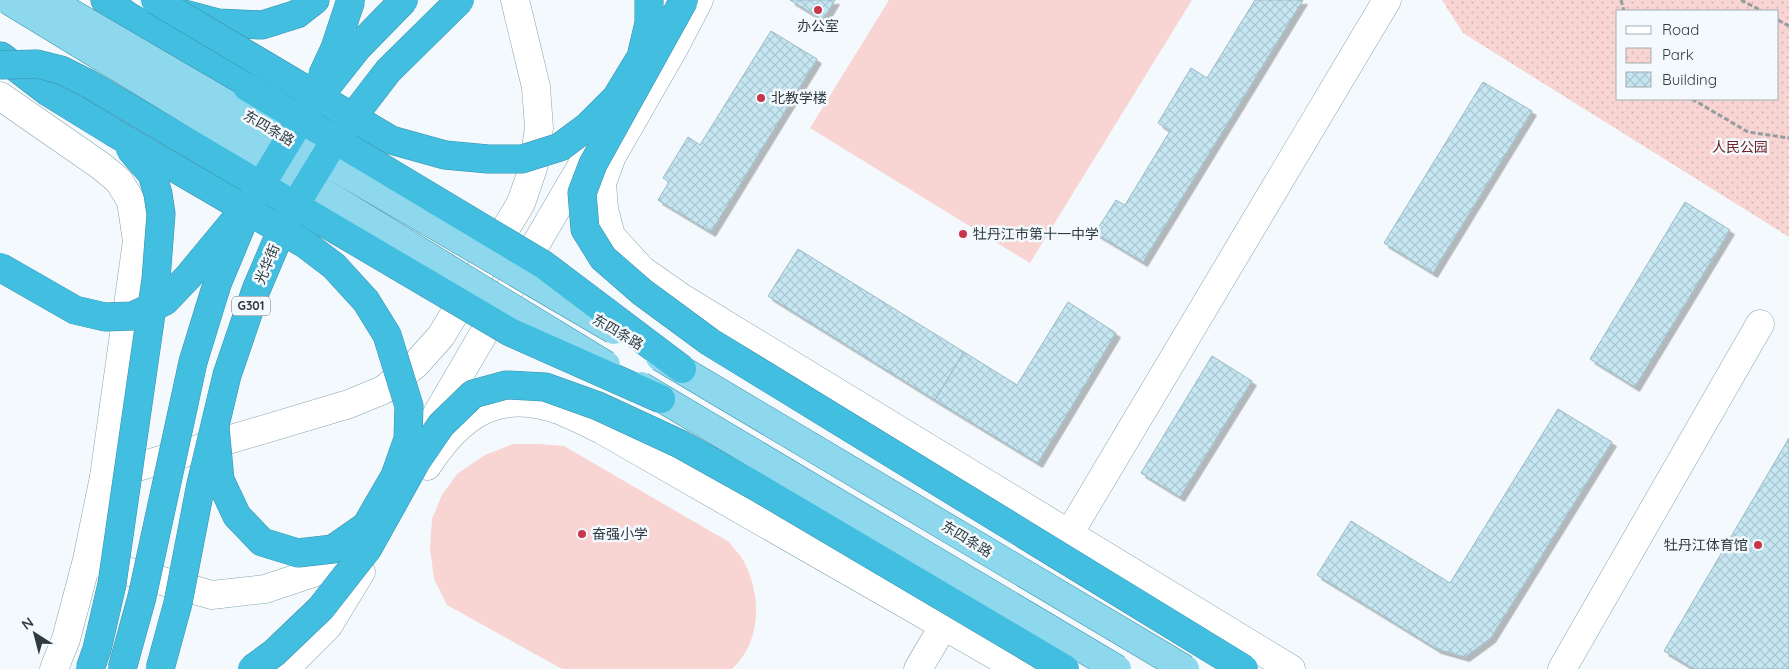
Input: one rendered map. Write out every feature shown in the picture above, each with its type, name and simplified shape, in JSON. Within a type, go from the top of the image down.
[{"type":"highway","points":[[105,0],[128,16],[544,265],[682,369]]},
{"type":"highway","points":[[166,6],[218,23],[262,25],[297,14],[315,0]]},
{"type":"highway","points":[[301,119],[335,48],[351,0]]},
{"type":"highway","name":"G301","points":[[122,669],[142,597],[193,362],[218,284],[252,200],[301,119],[358,47],[404,0]]},
{"type":"highway","name":"光华街","points":[[160,669],[178,603],[202,484],[230,366],[256,290],[285,222],[335,140],[388,71],[460,0]]},
{"type":"highway","points":[[166,6],[391,140],[445,155],[488,160],[522,159],[560,147],[587,127],[616,98],[641,57],[649,24],[676,1]]},
{"type":"highway","points":[[676,1],[593,164],[582,193],[585,229],[603,258],[642,292],[710,342],[1244,669]]},
{"type":"highway","points":[[0,55],[48,92],[305,244],[334,266],[366,301],[387,335],[409,406],[408,439],[395,476],[366,526],[333,548],[298,553],[262,542],[237,516],[220,480],[215,427]]},
{"type":"highway","points":[[0,65],[37,64],[62,70],[88,83],[510,332],[662,399]]},
{"type":"highway","points":[[90,669],[98,649],[112,584],[156,279],[161,214],[152,174],[113,132]]},
{"type":"highway","points":[[0,267],[75,310],[105,317],[133,316],[165,301],[188,277],[252,200]]},
{"type":"highway","points":[[252,669],[274,653],[321,608],[368,548],[418,460],[441,425],[473,394],[506,385],[545,388],[598,406],[680,444],[1065,669]]},
{"type":"main road","points":[[8,0],[662,399],[1117,669]]},
{"type":"main road","name":"东四条路","points":[[49,0],[682,369],[1185,669]]},
{"type":"street","points":[[104,477],[350,404],[383,390],[416,364],[441,336],[521,203],[533,168],[539,128],[536,87],[515,0]]},
{"type":"street","points":[[1069,534],[1387,0]]},
{"type":"street","points":[[676,1],[674,48],[612,156],[602,183],[604,209],[611,236],[642,270],[682,298],[1291,669]]},
{"type":"street","points":[[356,554],[676,1]]},
{"type":"street","points":[[0,60],[48,92]]},
{"type":"street","points":[[0,96],[101,166],[119,181],[131,200],[137,241],[104,477],[87,560],[66,639],[54,669]]},
{"type":"street","points":[[1562,669],[1760,324]]},
{"type":"street","points":[[285,669],[328,626],[437,451],[456,429],[484,409],[512,401],[539,404],[560,411],[602,430],[1019,669]]},
{"type":"street","points":[[87,560],[212,595],[265,588],[313,573],[356,554],[390,524]]},
{"type":"street","points":[[918,669],[944,625]]},
{"type":"path","points":[[1741,0],[1760,10]]},
{"type":"path","points":[[1751,5],[1753,0]]},
{"type":"path","points":[[1694,100],[1748,132],[1789,138]]},
{"type":"green space","points":[[889,0],[1192,0],[1030,263],[810,128]]},
{"type":"green space","name":"人民公园","points":[[1442,0],[1789,0],[1789,237],[1463,33]]},
{"type":"green space","points":[[513,444],[564,446],[729,542],[740,555],[751,577],[756,605],[756,619],[749,646],[742,658],[732,669],[562,669],[447,605],[434,579],[430,548],[432,519],[442,495],[457,474],[485,455]]},
{"type":"building","name":"办公室","points":[[790,0],[835,0],[823,20]]},
{"type":"building","points":[[1255,0],[1303,0],[1143,262],[1095,233],[1116,200],[1125,205],[1170,131],[1158,123],[1191,68],[1207,78]]},
{"type":"building","name":"北教学楼","points":[[771,31],[817,59],[711,232],[658,200],[669,182],[663,178],[688,137],[700,145]]},
{"type":"building","points":[[1483,82],[1532,111],[1433,273],[1384,243]]},
{"type":"building","points":[[1685,202],[1730,230],[1635,387],[1590,359]]},
{"type":"building","points":[[798,249],[964,352],[935,400],[768,296]]},
{"type":"building","points":[[1068,302],[1116,333],[1038,463],[935,400],[964,352],[1017,385]]},
{"type":"building","points":[[1212,356],[1252,381],[1180,497],[1141,473]]},
{"type":"building","points":[[1558,409],[1612,442],[1491,638],[1465,657],[1437,649],[1317,575],[1351,521],[1450,583]]},
{"type":"building","name":"牡丹江体育馆","points":[[1789,438],[1789,669],[1694,669],[1664,651]]},
{"type":"place","name":"办公室","points":[[818,10]]},
{"type":"place","name":"北教学楼","points":[[761,98]]},
{"type":"place","name":"牡丹江市第十一中学","points":[[963,234]]},
{"type":"place","name":"奋强小学","points":[[582,534]]},
{"type":"place","name":"牡丹江体育馆","points":[[1758,545]]}]
